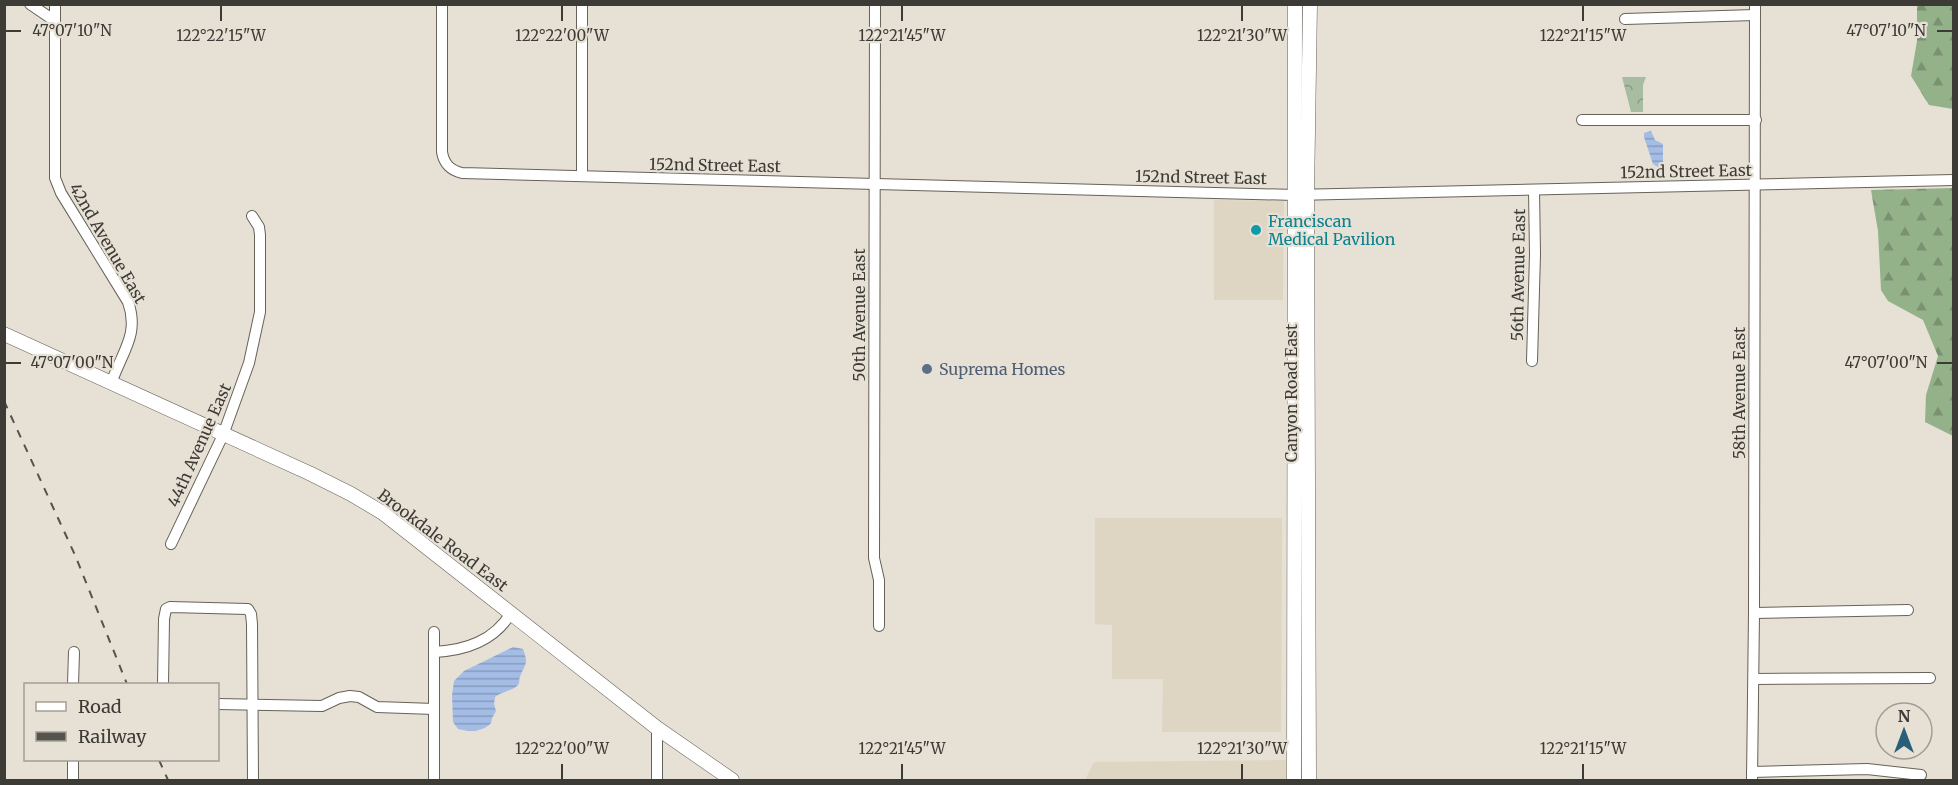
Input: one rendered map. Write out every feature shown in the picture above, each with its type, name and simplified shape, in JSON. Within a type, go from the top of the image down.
[{"type":"main road","name":"Canyon Road East","points":[[1295,4],[1301,195],[1309,780]]},
{"type":"main road","name":"Canyon Road East","points":[[1294,780],[1301,195],[1310,4]]},
{"type":"main road","name":"Brookdale Road East","points":[[4,334],[351,494],[383,513],[657,728],[732,780]]},
{"type":"street","points":[[30,4],[55,21]]},
{"type":"street","name":"42nd Avenue East","points":[[55,4],[55,178],[60,193],[128,302],[132,316],[130,338],[111,384]]},
{"type":"street","name":"152nd Street East","points":[[442,4],[442,152],[449,168],[462,173],[1301,195],[1953,180]]},
{"type":"street","points":[[582,4],[582,176]]},
{"type":"street","name":"50th Avenue East","points":[[875,4],[874,558],[879,580],[879,626]]},
{"type":"street","points":[[1625,19],[1755,10]]},
{"type":"street","name":"58th Avenue East","points":[[1752,776],[1755,10]]},
{"type":"street","points":[[1582,120],[1756,120]]},
{"type":"street","name":"56th Avenue East","points":[[1532,361],[1534,190]]},
{"type":"street","name":"44th Avenue East","points":[[171,544],[223,435],[241,388],[260,320],[260,235],[259,227],[252,216]]},
{"type":"street","points":[[163,683],[164,619],[165,612],[170,607],[248,609],[252,624],[253,780]]},
{"type":"street","points":[[1754,613],[1908,610]]},
{"type":"street","points":[[435,652],[468,647],[488,638],[502,627],[512,613]]},
{"type":"street","points":[[434,632],[434,780]]},
{"type":"street","points":[[73,683],[74,652]]},
{"type":"street","points":[[1754,679],[1930,678]]},
{"type":"street","points":[[219,704],[322,706],[344,696],[350,696],[359,697],[377,707],[434,709]]},
{"type":"street","points":[[657,728],[657,780]]},
{"type":"street","points":[[73,761],[74,780]]},
{"type":"street","points":[[1752,776],[1867,769],[1921,775]]},
{"type":"shaded area","points":[[1214,200],[1284,201],[1283,300],[1214,300]]},
{"type":"shaded area","points":[[1095,518],[1282,518],[1281,732],[1162,732],[1163,679],[1112,679],[1112,625],[1095,624]]},
{"type":"shaded area","points":[[1286,760],[1286,780],[1085,780],[1094,762]]},
{"type":"green space","points":[[1917,5],[1953,5],[1953,109],[1929,105],[1911,76],[1917,41]]},
{"type":"green space","points":[[1622,77],[1646,77],[1643,85],[1643,112],[1631,112]]},
{"type":"green space","points":[[1954,188],[1953,436],[1925,422],[1926,395],[1938,356],[1923,320],[1888,301],[1881,290],[1878,231],[1871,190]]},
{"type":"water","points":[[1651,131],[1655,140],[1663,144],[1663,165],[1659,168],[1653,164],[1644,137],[1644,133]]},
{"type":"water","points":[[513,647],[523,649],[526,658],[518,685],[495,697],[496,711],[488,726],[467,731],[458,729],[453,722],[454,681],[464,671]]},
{"type":"railway","points":[[4,401],[75,555],[127,683]]},
{"type":"railway","points":[[159,761],[168,780]]},
{"type":"place","name":"Franciscan Medical Pavilion","points":[[1256,230]]},
{"type":"place","name":"Suprema Homes","points":[[927,369]]}]
